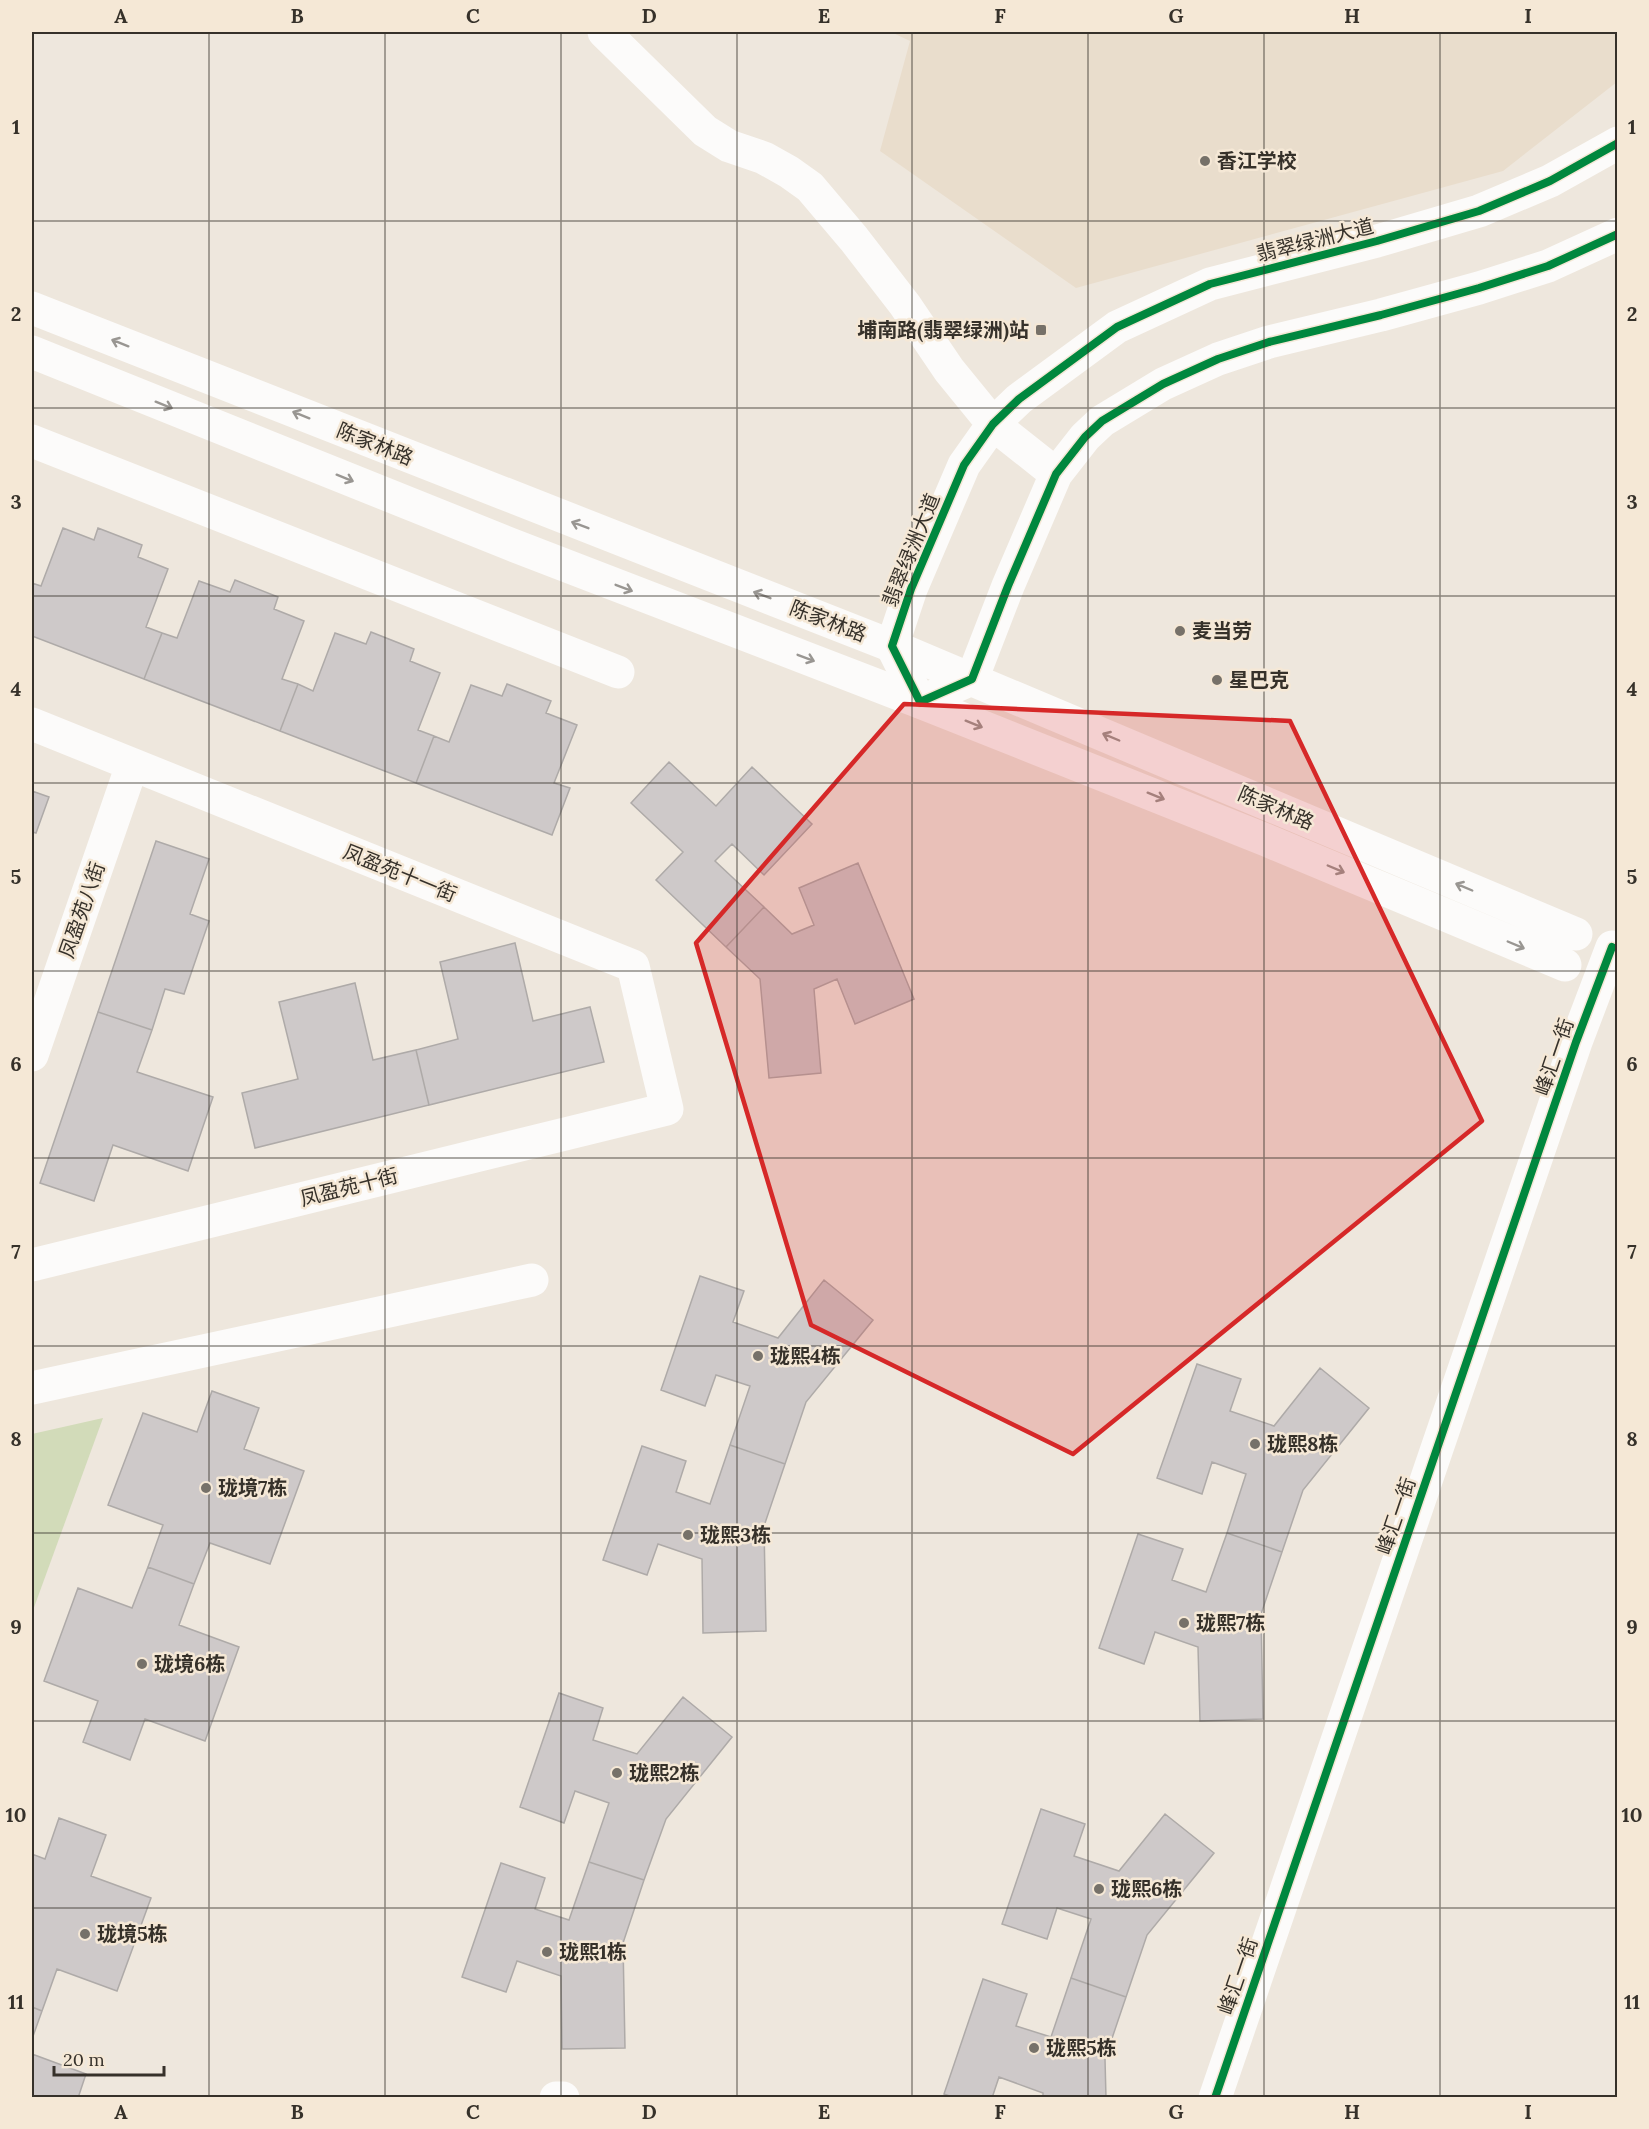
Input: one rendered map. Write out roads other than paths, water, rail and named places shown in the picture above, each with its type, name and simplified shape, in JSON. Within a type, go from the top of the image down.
[{"type":"street","points":[[604,32],[705,131],[729,146],[764,158],[810,187],[854,238],[899,297],[949,370],[993,424],[1056,474]]},
{"type":"street","name":"翡翠绿洲大道","points":[[892,646],[911,589],[964,465],[993,424],[1018,399],[1117,327],[1210,284],[1377,242],[1479,211],[1550,181],[1617,143]]},
{"type":"street","points":[[892,646],[920,702],[972,680],[1008,586],[1056,474],[1085,437],[1102,421],[1163,384],[1218,359],[1269,342],[1381,315],[1548,266],[1617,234]]},
{"type":"street","name":"陈家林路","points":[[32,308],[892,646],[1576,934],[1615,948]]},
{"type":"street","name":"陈家林路","points":[[32,352],[499,539],[920,702],[1266,840],[1565,965],[1609,981]]},
{"type":"street","points":[[32,441],[618,672]]},
{"type":"street","name":"凤盈苑十一街","points":[[32,724],[633,966],[667,1109]]},
{"type":"street","name":"凤盈苑八街","points":[[32,1055],[132,765]]},
{"type":"street","name":"峰汇一街","points":[[1215,2097],[1576,1042],[1609,981],[1615,948]]},
{"type":"street","name":"凤盈苑十街","points":[[32,1265],[667,1109]]},
{"type":"street","points":[[32,1388],[532,1280]]},
{"type":"street","points":[[556,2097],[563,2097]]},
{"type":"place","name":"香江学校","points":[[1205,161]]},
{"type":"place","name":"埔南路(翡翠绿洲)站","points":[[1041,330]]},
{"type":"place","name":"麦当劳","points":[[1180,631]]},
{"type":"place","name":"星巴克","points":[[1217,680]]},
{"type":"place","name":"珑熙4栋","points":[[758,1356]]},
{"type":"place","name":"珑熙8栋","points":[[1255,1444]]},
{"type":"place","name":"珑境7栋","points":[[206,1488]]},
{"type":"place","name":"珑熙3栋","points":[[688,1535]]},
{"type":"place","name":"珑熙7栋","points":[[1184,1623]]},
{"type":"place","name":"珑境6栋","points":[[142,1664]]},
{"type":"place","name":"珑熙2栋","points":[[617,1773]]},
{"type":"place","name":"珑熙6栋","points":[[1099,1889]]},
{"type":"place","name":"珑境5栋","points":[[85,1934]]},
{"type":"place","name":"珑熙1栋","points":[[547,1952]]},
{"type":"place","name":"珑熙5栋","points":[[1034,2048]]}]
